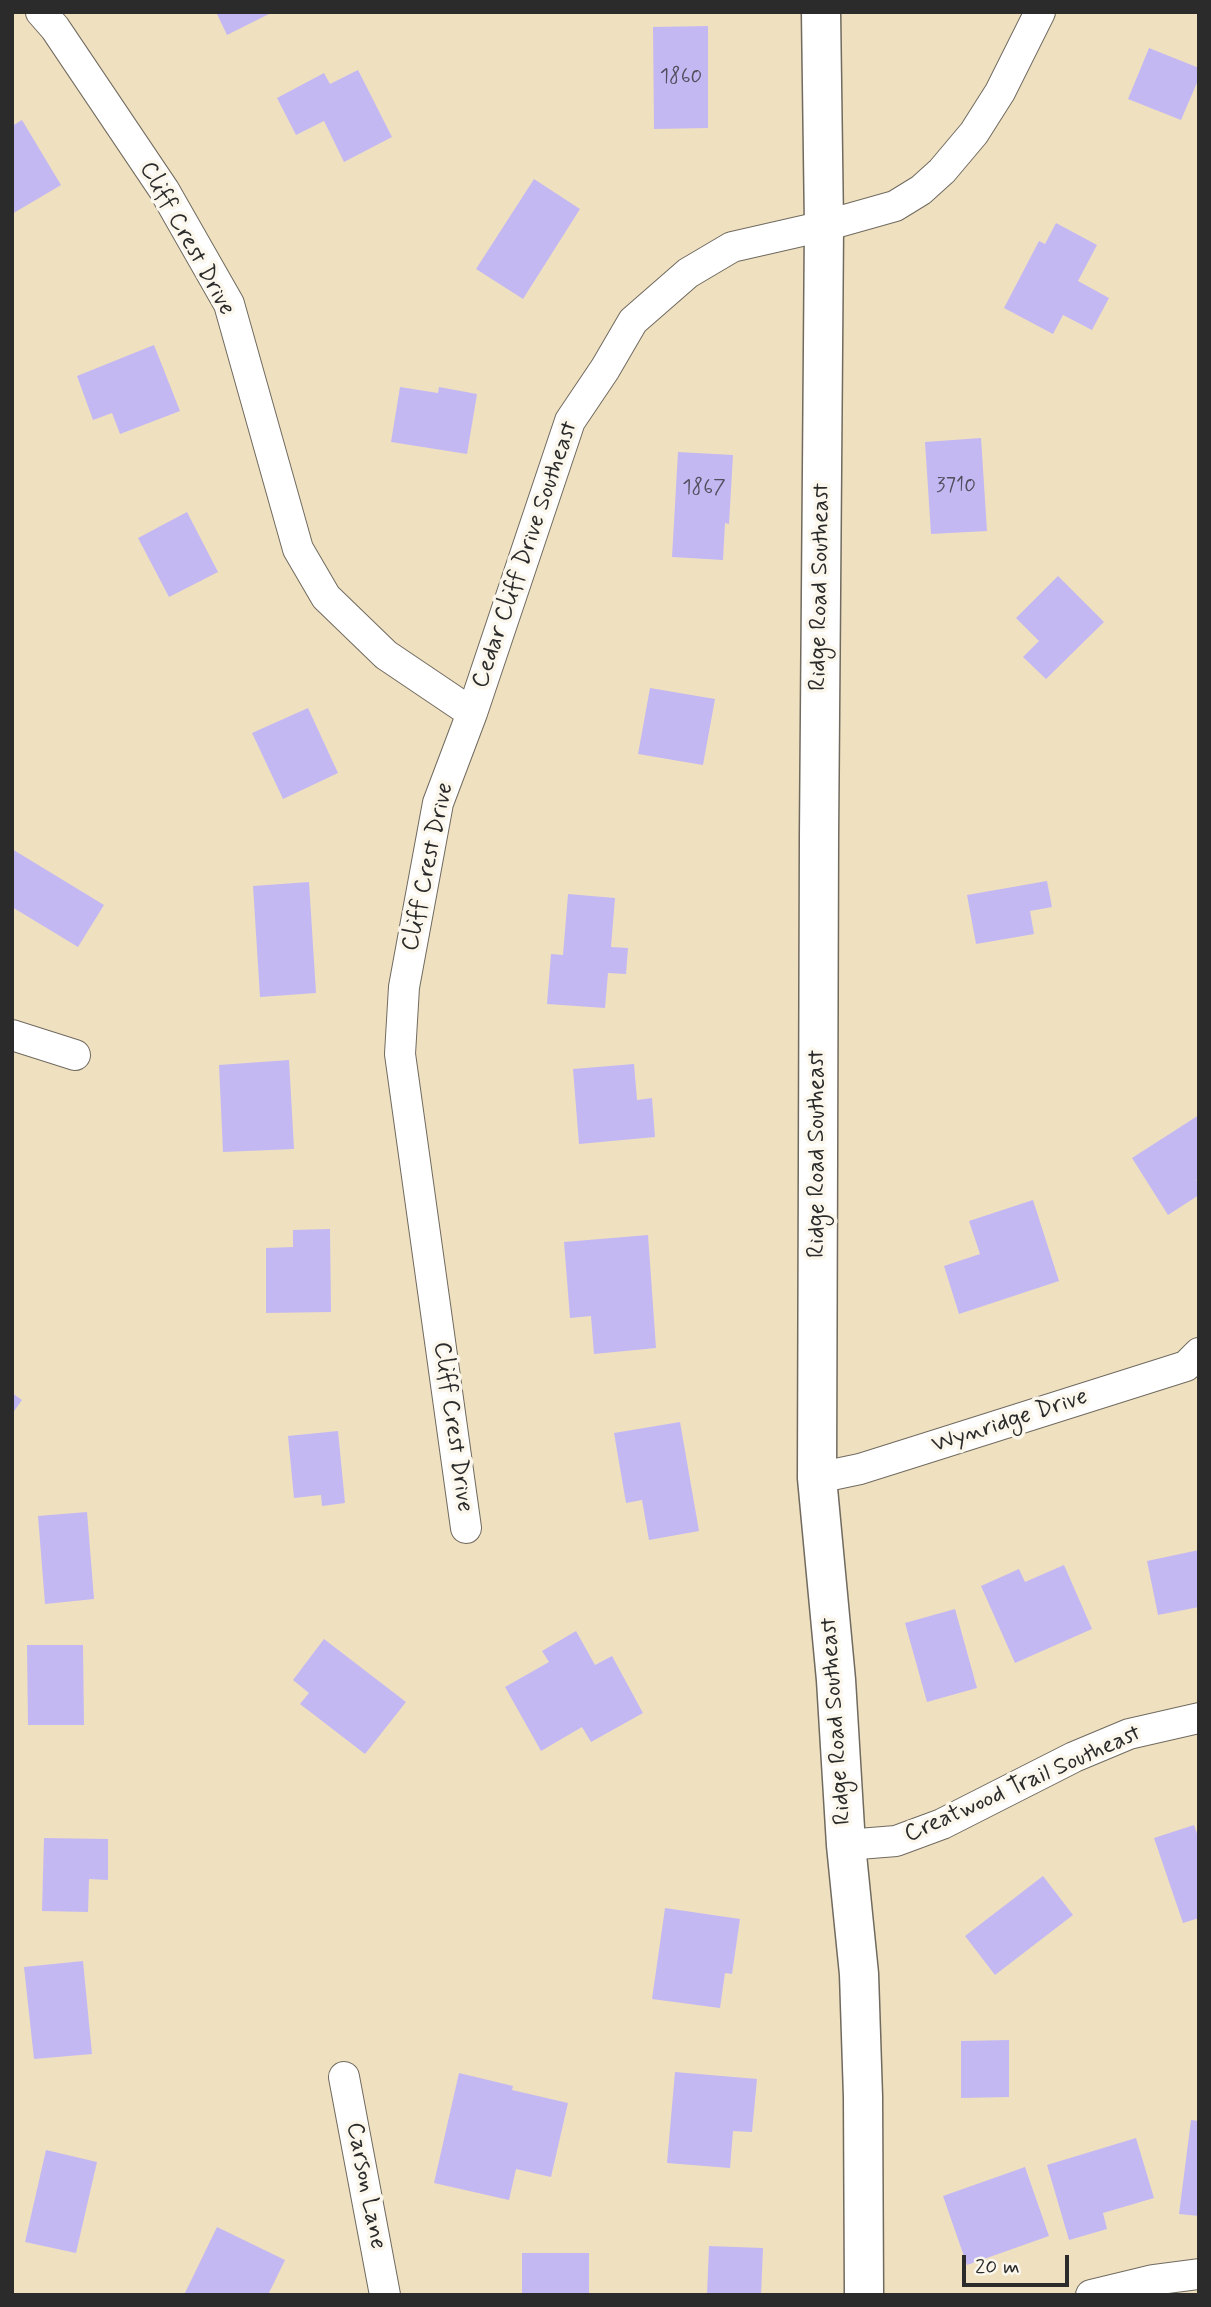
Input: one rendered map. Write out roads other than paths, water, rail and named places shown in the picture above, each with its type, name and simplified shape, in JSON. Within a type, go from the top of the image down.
[{"type":"street","name":"Cliff Crest Drive","points":[[41,12],[55,28],[164,190],[229,304],[298,549],[326,597],[386,655],[472,713],[438,803],[404,987],[400,1054],[466,1528]]},
{"type":"street","name":"Ridge Road Southeast","points":[[821,12],[824,226],[818,864],[817,1478],[859,1974],[864,2295]]},
{"type":"street","name":"Cedar Cliff Drive Southeast","points":[[472,713],[570,421],[633,321],[688,273],[732,247],[824,226],[895,205],[921,190],[942,171],[974,133],[1000,92],[1040,12]]},
{"type":"street","points":[[12,1035],[75,1055]]},
{"type":"street","name":"Wynridge Drive","points":[[817,1478],[860,1469],[1186,1366],[1199,1353]]},
{"type":"street","name":"Creatwood Trail Southeast","points":[[846,1845],[896,1841],[942,1824],[1074,1757],[1129,1734],[1199,1718]]},
{"type":"street","name":"Carson Lane","points":[[344,2077],[385,2295]]},
{"type":"street","points":[[1091,2295],[1153,2280],[1199,2274]]}]
